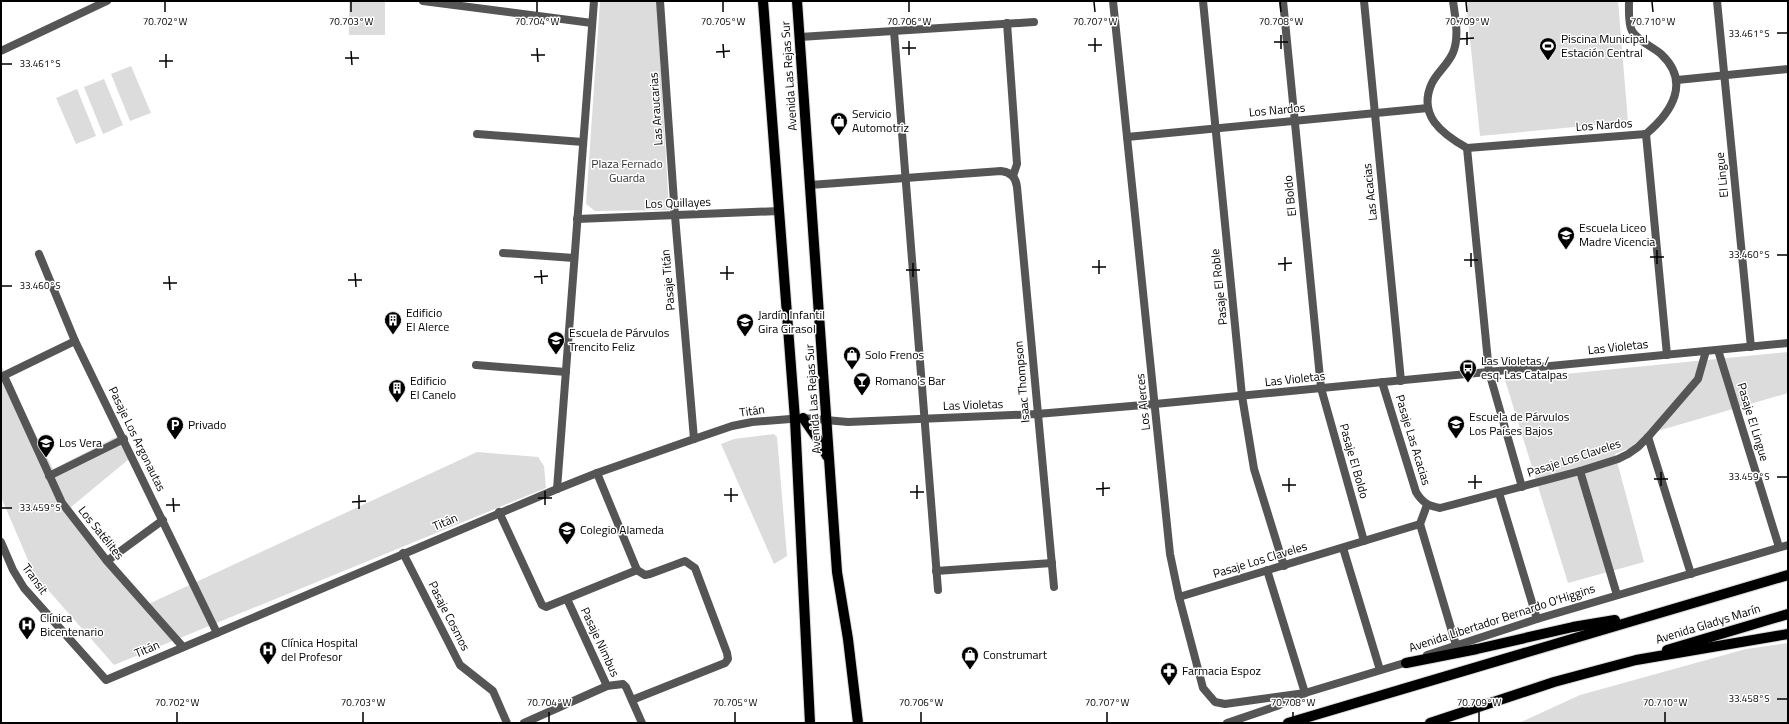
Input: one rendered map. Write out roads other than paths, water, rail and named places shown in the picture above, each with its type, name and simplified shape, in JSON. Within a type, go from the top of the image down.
[{"type":"main road","name":"Avenida Las Rejas Sur","points":[[763,1],[779,211],[799,418],[810,723]]},
{"type":"main road","name":"Avenida Las Rejas Sur","points":[[797,1],[828,421],[837,572],[848,639],[858,723]]},
{"type":"main road","points":[[799,418],[822,445],[830,462]]},
{"type":"main road","points":[[1288,723],[1788,575]]},
{"type":"main road","name":"Avenida Gladys Marín","points":[[1636,660],[1688,642],[1788,614]]},
{"type":"main road","points":[[1406,663],[1477,649],[1573,627],[1647,616]]},
{"type":"main road","points":[[1430,723],[1554,682],[1636,660],[1788,634]]},
{"type":"street","points":[[1,51],[107,1]]},
{"type":"street","points":[[423,1],[592,23]]},
{"type":"street","points":[[557,489],[594,1]]},
{"type":"street","name":"Las Araucarias","points":[[660,1],[675,216]]},
{"type":"street","name":"Los Alerces","points":[[1113,1],[1170,554],[1178,597],[1201,682],[1206,694],[1215,702],[1233,704],[1305,693]]},
{"type":"street","name":"Pasaje El Roble","points":[[1203,1],[1242,396],[1254,469],[1284,566]]},
{"type":"street","name":"El Boldo","points":[[1283,1],[1321,388]]},
{"type":"street","name":"Las Acacias","points":[[1364,1],[1401,381]]},
{"type":"street","points":[[1454,1],[1456,39],[1454,50],[1449,60],[1432,84],[1428,108],[1432,120],[1442,133],[1467,148],[1489,372],[1522,487]]},
{"type":"street","points":[[1629,1],[1632,30],[1638,39],[1660,54],[1671,66],[1677,80],[1676,92],[1662,119],[1646,134],[1667,355]]},
{"type":"street","name":"El Lingue","points":[[1718,1],[1751,347]]},
{"type":"street","points":[[800,37],[1034,22]]},
{"type":"street","name":"Isaac Thompson","points":[[1007,23],[1017,164],[1013,176],[1017,187],[1054,588]]},
{"type":"street","points":[[894,31],[926,419],[938,590]]},
{"type":"street","points":[[1677,80],[1788,69]]},
{"type":"street","name":"Los Nardos","points":[[1127,137],[1428,108]]},
{"type":"street","points":[[477,134],[583,142]]},
{"type":"street","name":"Los Nardos","points":[[1467,148],[1646,134]]},
{"type":"street","points":[[810,185],[1001,171],[1013,176]]},
{"type":"street","name":"Los Quillayes","points":[[577,219],[779,211]]},
{"type":"street","name":"Pasaje Titán","points":[[675,216],[694,439]]},
{"type":"street","points":[[503,253],[574,258]]},
{"type":"street","name":"Pasaje Los Argonautas","points":[[39,254],[75,342],[124,439],[217,633]]},
{"type":"street","points":[[3,376],[75,342]]},
{"type":"street","name":"Las Violetas","points":[[799,418],[848,422],[1037,414],[1401,381],[1788,343]]},
{"type":"street","name":"Pasaje El Lingue","points":[[1718,350],[1779,547]]},
{"type":"street","name":"Pasaje Los Claveles","points":[[1427,505],[1440,508],[1448,506],[1580,471],[1628,454],[1648,437],[1698,379],[1706,351]]},
{"type":"street","points":[[476,365],[566,372]]},
{"type":"street","name":"Los Satélites","points":[[3,376],[62,503],[108,561],[183,647]]},
{"type":"street","name":"Pasaje Las Acacias","points":[[1382,382],[1416,492],[1419,498],[1427,505]]},
{"type":"street","name":"Pasaje El Boldo","points":[[1321,388],[1364,541]]},
{"type":"street","name":"Titán","points":[[106,680],[499,512],[597,473],[732,426],[752,422],[799,418]]},
{"type":"street","points":[[1648,437],[1691,574]]},
{"type":"street","points":[[49,476],[124,439]]},
{"type":"street","points":[[1580,471],[1617,595]]},
{"type":"street","points":[[597,473],[637,570],[645,575],[685,561],[694,568],[728,659],[725,663],[632,700]]},
{"type":"street","points":[[1499,493],[1537,619]]},
{"type":"street","points":[[1427,505],[1420,524],[1456,646]]},
{"type":"street","points":[[499,512],[542,605],[546,607],[637,570]]},
{"type":"street","points":[[108,561],[163,520]]},
{"type":"street","name":"Pasaje Los Claveles","points":[[1178,597],[1420,524]]},
{"type":"street","name":"Transit","points":[[1,542],[13,570],[24,588],[106,680]]},
{"type":"street","name":"Avenida Libertador Bernardo O'Higgins","points":[[1227,723],[1265,710],[1305,693],[1406,663],[1537,619],[1788,544]]},
{"type":"street","points":[[1343,548],[1380,670]]},
{"type":"street","name":"Pasaje Cosmos","points":[[403,553],[460,665],[493,691],[507,723]]},
{"type":"street","points":[[936,571],[1052,563]]},
{"type":"street","points":[[1267,570],[1305,693]]},
{"type":"street","name":"Pasaje Nimbus","points":[[567,599],[607,686],[623,684],[626,687],[642,723]]},
{"type":"street","points":[[524,723],[607,686]]},
{"type":"place","name":"Piscina Municipal Estación Central","points":[[1548,61]]},
{"type":"place","name":"Servicio Automotriz","points":[[839,136]]},
{"type":"place","name":"Escuela Liceo Madre Vicencia","points":[[1566,250]]},
{"type":"place","name":"Edificio El Alerce","points":[[393,335]]},
{"type":"place","name":"Jardín Infantil Gira Girasol","points":[[745,337]]},
{"type":"place","name":"Escuela de Párvulos Trencito Feliz","points":[[556,355]]},
{"type":"place","name":"Solo Frenos","points":[[852,370]]},
{"type":"place","name":"Las Violetas / esq. Las Catalpas","points":[[1468,383]]},
{"type":"place","name":"Romano's Bar","points":[[862,396]]},
{"type":"place","name":"Edificio El Canelo","points":[[397,403]]},
{"type":"place","name":"Escuela de Párvulos Los Países Bajos","points":[[1456,439]]},
{"type":"place","name":"Privado","points":[[175,440]]},
{"type":"place","name":"Los Vera","points":[[46,458]]},
{"type":"place","name":"Colegio Alameda","points":[[567,545]]},
{"type":"place","name":"Clínica Bicentenario","points":[[27,640]]},
{"type":"place","name":"Clínica Hospital del Profesor","points":[[268,665]]},
{"type":"place","name":"Construmart","points":[[970,670]]},
{"type":"place","name":"Farmacia Espoz","points":[[1169,686]]},
{"type":"park label","name":"Plaza Fernado Guarda","points":[[627,171]]}]
